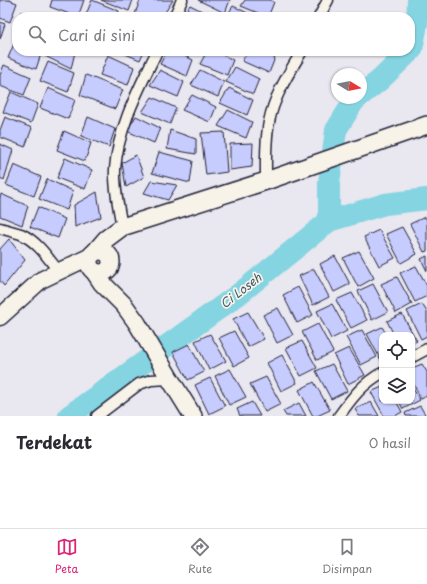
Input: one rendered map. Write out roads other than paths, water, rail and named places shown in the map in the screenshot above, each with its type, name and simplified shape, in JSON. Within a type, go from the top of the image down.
[{"type":"highway","points":[[92,262],[106,239],[122,228],[353,152],[427,125]]},
{"type":"highway","points":[[92,262],[98,273],[106,271],[118,245],[122,228]]},
{"type":"highway","points":[[111,261],[116,287],[124,305]]},
{"type":"highway","points":[[92,262],[102,284],[124,305],[137,323],[193,416]]},
{"type":"main road","points":[[0,317],[41,280],[59,272],[92,262]]},
{"type":"main road","points":[[41,280],[92,262]]},
{"type":"street","points":[[176,12],[182,0]]},
{"type":"street","points":[[322,12],[328,0]]},
{"type":"street","points":[[122,228],[115,170],[118,153],[128,114],[155,56]]},
{"type":"street","points":[[266,181],[266,145],[269,121],[276,97],[299,56]]},
{"type":"street","points":[[0,228],[21,234],[39,246],[59,272]]},
{"type":"street","points":[[415,355],[427,349]]},
{"type":"street","points":[[97,416],[145,380],[168,375]]},
{"type":"street","points":[[339,416],[359,390],[379,375]]},
{"type":"waterway","points":[[415,34],[418,0]]},
{"type":"waterway","points":[[367,90],[405,56]]},
{"type":"waterway","points":[[329,221],[329,183],[336,130],[352,104]]},
{"type":"waterway","name":"Ci Loseh","points":[[69,416],[239,294],[329,221],[385,204],[427,199]]}]
